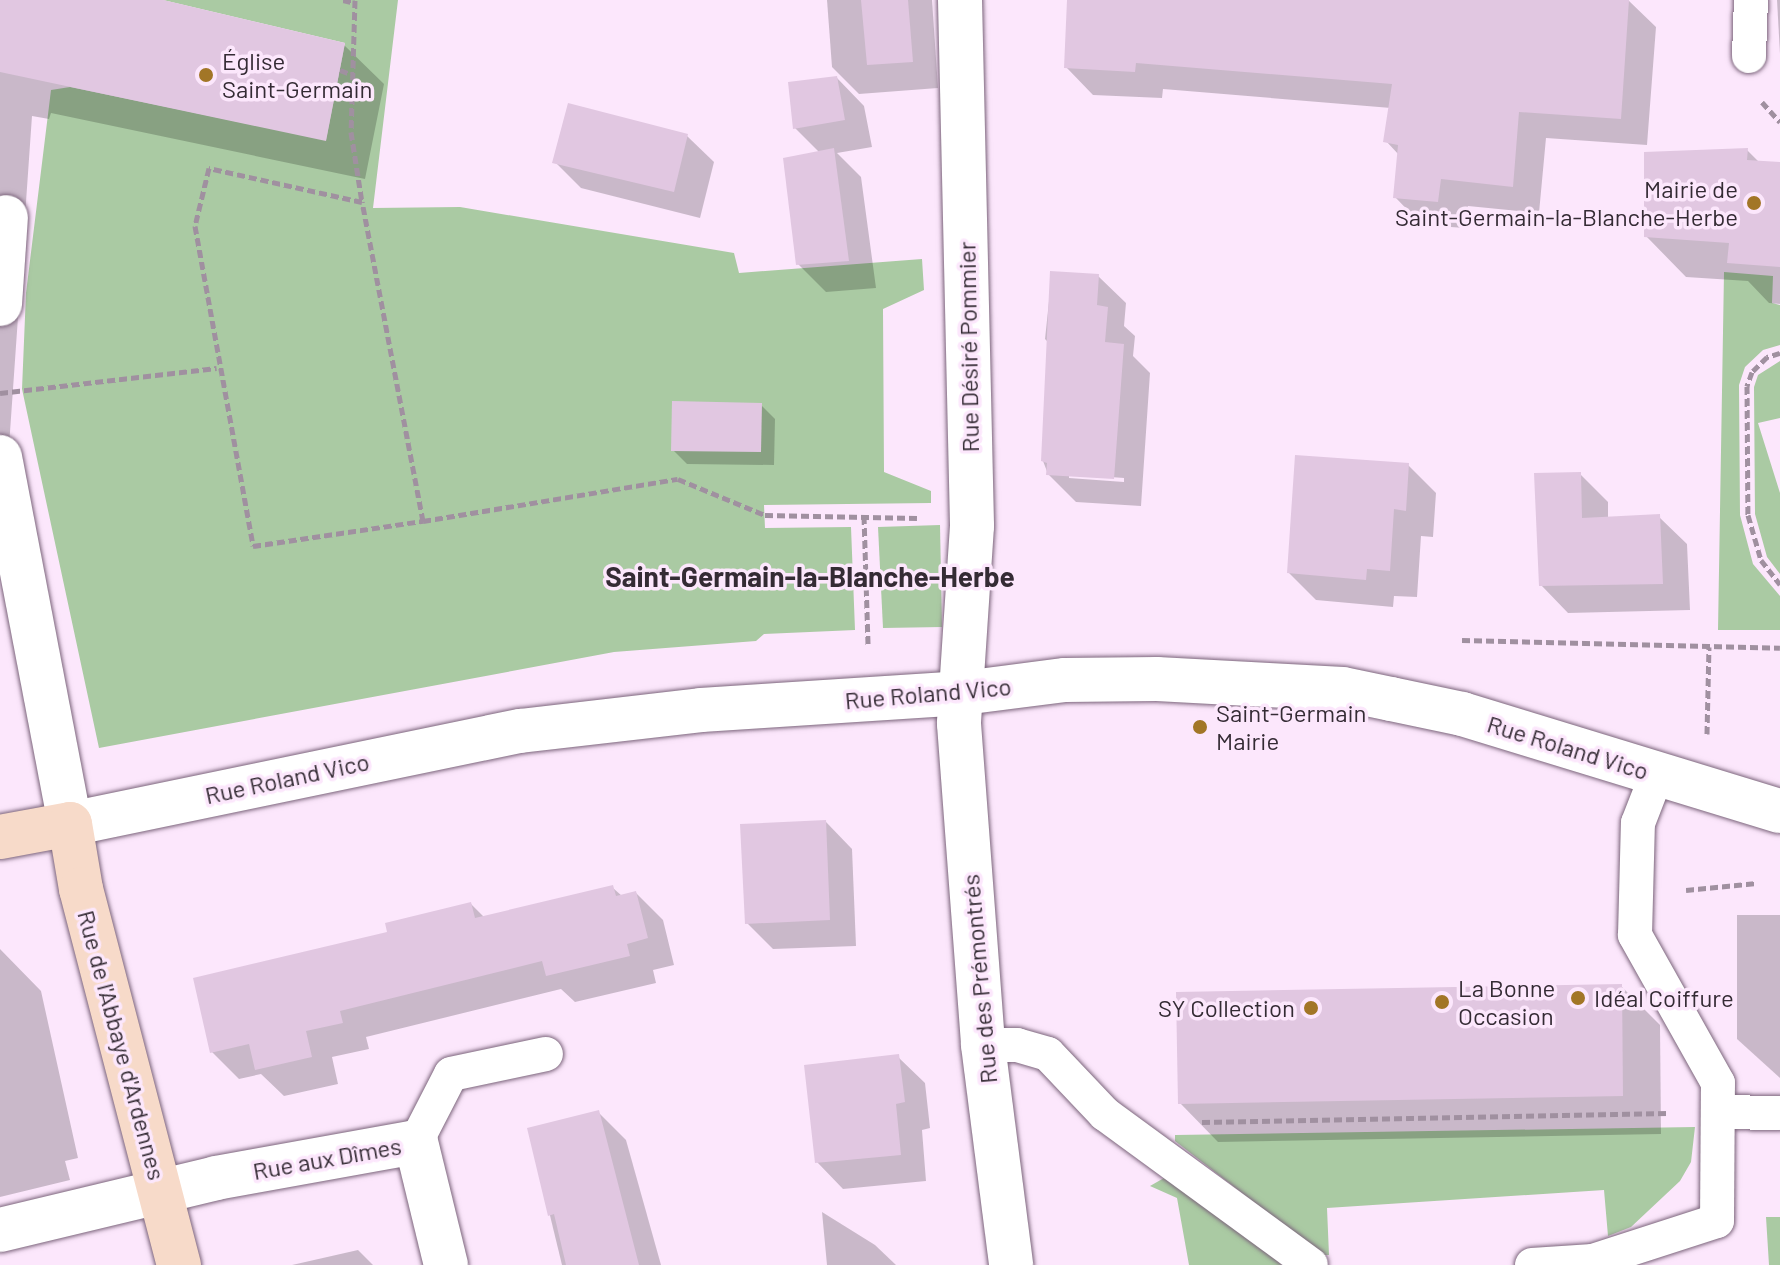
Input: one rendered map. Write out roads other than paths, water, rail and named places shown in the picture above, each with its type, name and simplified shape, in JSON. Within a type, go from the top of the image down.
[{"type":"street","name":"Rue Désiré Pommier","points":[[960,0],[972,526],[963,693]]},
{"type":"street","points":[[0,304],[6,217]]},
{"type":"street","points":[[0,457],[70,824],[0,837]]},
{"type":"street","name":"Rue Roland Vico","points":[[70,824],[520,731],[701,710],[963,693],[1080,680],[1343,689],[1462,714],[1780,811]]},
{"type":"street","name":"Rue des Prémontrés","points":[[963,693],[959,724],[983,1045],[1011,1265]]},
{"type":"street","name":"Rue de l'Abbaye d'Ardennes","points":[[70,824],[81,889],[179,1265]]},
{"type":"street","name":"Rue aux Dîmes","points":[[0,1230],[161,1191],[416,1142],[446,1265]]},
{"type":"lane","points":[[1749,56],[1751,0]]},
{"type":"lane","points":[[1532,1265],[1593,1261],[1717,1221],[1718,1083],[1635,935],[1638,823],[1657,774]]},
{"type":"lane","points":[[983,1045],[1017,1045],[1048,1054],[1105,1114],[1311,1265]]},
{"type":"lane","points":[[416,1142],[451,1074],[546,1054]]},
{"type":"lane","points":[[1718,1112],[1780,1113]]},
{"type":"place","name":"Église Saint-Germain","points":[[206,75]]},
{"type":"place","name":"Mairie de Saint-Germain-la-Blanche-Herbe","points":[[1754,203]]},
{"type":"place","name":"Saint-Germain Mairie","points":[[1200,727]]},
{"type":"place","name":"Idéal Coiffure","points":[[1578,998]]},
{"type":"place","name":"La Bonne Occasion","points":[[1442,1002]]},
{"type":"place","name":"SY Collection","points":[[1311,1008]]},
{"type":"district","name":"Saint-Germain-la-Blanche-Herbe","points":[[810,576]]}]
